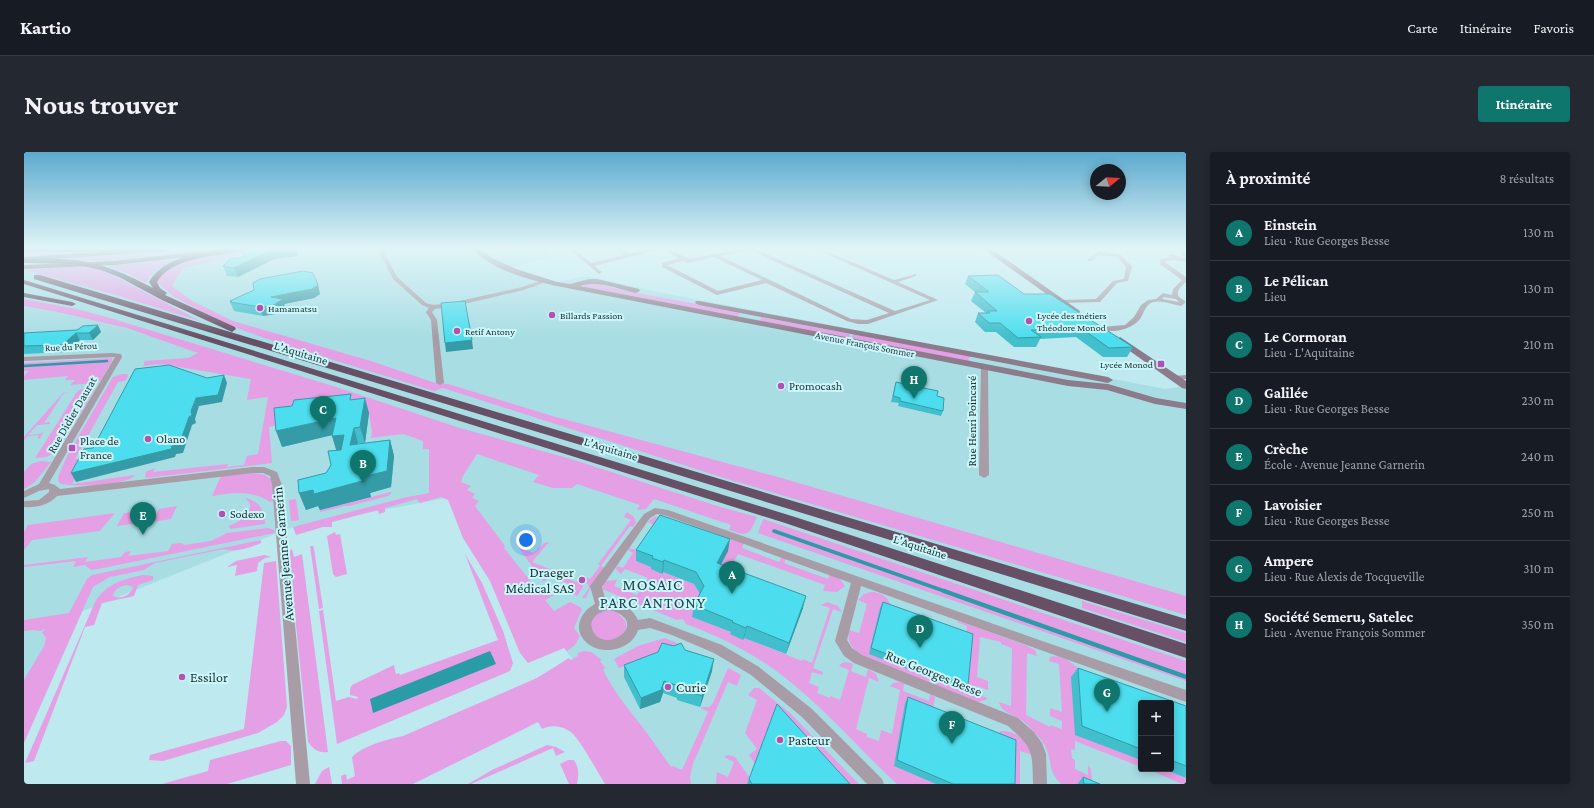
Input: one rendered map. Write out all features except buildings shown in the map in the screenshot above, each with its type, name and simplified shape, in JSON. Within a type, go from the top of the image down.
[{"type":"highway","name":"L'Aquitaine","points":[[39,277],[270,346],[628,457],[1186,625]]},
{"type":"highway","points":[[127,277],[165,298],[232,329],[262,340],[270,346]]},
{"type":"highway","points":[[154,277],[153,284],[172,300]]},
{"type":"highway","name":"L'Aquitaine","points":[[24,282],[790,520],[1186,651]]},
{"type":"highway","points":[[24,295],[102,312],[120,313]]},
{"type":"street","points":[[395,277],[424,304],[433,307],[457,304],[524,288],[546,281]]},
{"type":"street","points":[[537,277],[568,286],[582,286],[742,320],[754,318]]},
{"type":"street","points":[[687,277],[717,293],[766,281]]},
{"type":"street","points":[[759,277],[849,320],[864,323],[935,300],[883,277]]},
{"type":"street","points":[[817,277],[894,313]]},
{"type":"street","points":[[893,282],[907,277]]},
{"type":"street","points":[[1027,277],[1084,316]]},
{"type":"street","points":[[1062,302],[1098,301],[1115,282],[1126,280],[1127,277]]},
{"type":"street","points":[[1175,297],[1174,291],[1176,286],[1185,280],[1183,277]]},
{"type":"street","points":[[582,286],[594,280],[624,289],[747,312],[754,318]]},
{"type":"street","points":[[1160,300],[1159,298],[1163,295],[1175,297],[1181,300],[1184,306]]},
{"type":"street","points":[[1102,329],[1128,326],[1137,318],[1143,306],[1150,301],[1160,300],[1184,306]]},
{"type":"street","points":[[433,307],[430,312],[434,320],[440,383]]},
{"type":"street","points":[[742,320],[740,316],[747,312]]},
{"type":"street","name":"Avenue François Sommer","points":[[754,318],[984,363],[1068,383],[1108,387],[1155,401],[1185,400]]},
{"type":"street","points":[[1094,323],[1186,386]]},
{"type":"street","name":"Rue du Pérou","points":[[24,359],[119,355]]},
{"type":"street","name":"Rue Didier Daurat","points":[[43,486],[114,367],[119,355]]},
{"type":"street","name":"Rue Henri Poincaré","points":[[984,363],[984,475]]},
{"type":"street","points":[[1174,378],[1186,377]]},
{"type":"street","name":"Avenue Jeanne Garnerin","points":[[54,493],[253,470],[264,470],[274,474],[278,491],[303,784]]},
{"type":"street","points":[[24,495],[31,490],[43,486],[54,487],[55,489],[54,493],[42,502],[24,504]]},
{"type":"street","points":[[602,606],[596,586],[648,516],[655,511],[665,512],[1043,647],[1186,696]]},
{"type":"street","name":"Rue Georges Besse","points":[[857,581],[841,641],[848,652],[858,659],[886,672],[1013,722],[1031,737],[1038,748],[1040,784]]},
{"type":"street","points":[[602,606],[615,606],[626,611],[633,620],[633,626],[628,637],[623,642],[608,645],[595,642],[586,633],[584,621],[592,610],[602,606]]},
{"type":"street","points":[[633,626],[650,624],[676,632],[718,649],[756,671],[807,713],[877,784]]},
{"type":"shaded area","points":[[24,277],[544,277],[558,282],[579,277],[593,277],[658,292],[1165,389],[1186,386],[1186,784],[666,784],[451,497],[293,527],[63,619],[24,683]]},
{"type":"shaded area","points":[[52,277],[117,277],[200,321],[113,294]]},
{"type":"shaded area","points":[[136,277],[150,277],[146,283]]},
{"type":"shaded area","points":[[177,277],[172,286],[192,301],[233,321],[374,362],[435,383],[448,384],[549,415],[778,477],[1186,596],[1186,615],[724,478],[443,388],[434,391],[288,346],[242,330],[211,317],[173,296],[157,282],[158,278]]},
{"type":"shaded area","points":[[591,282],[631,292],[741,312],[737,317],[584,287],[584,284]]},
{"type":"shaded area","points":[[24,299],[77,309],[110,318],[336,387],[460,428],[571,459],[717,506],[757,517],[750,531],[745,534],[729,530],[731,525],[654,499],[646,509],[637,510],[640,505],[577,484],[572,488],[553,488],[533,482],[539,475],[477,454],[463,476],[461,482],[471,486],[467,490],[475,494],[472,498],[479,501],[475,506],[505,546],[504,548],[536,588],[554,595],[545,600],[554,611],[570,602],[582,609],[574,628],[580,636],[575,645],[567,651],[564,648],[528,663],[520,653],[490,581],[463,538],[448,500],[441,497],[420,503],[417,499],[385,508],[385,512],[379,514],[378,510],[332,522],[332,527],[323,527],[296,535],[293,527],[403,498],[429,493],[429,449],[423,449],[423,441],[403,434],[371,438],[372,432],[369,413],[280,424],[269,427],[272,463],[146,478],[146,472],[155,468],[153,472],[228,464],[227,467],[244,465],[247,456],[258,454],[268,397],[247,400],[251,379],[161,364],[143,366],[145,361],[188,358],[198,353],[127,328],[58,312],[24,306]]},
{"type":"shaded area","points":[[761,317],[850,334],[849,338],[757,321],[761,319]]},
{"type":"shaded area","points":[[853,334],[971,356],[968,359],[971,362],[852,338]]},
{"type":"shaded area","points":[[112,358],[112,361],[100,381],[95,383],[70,385],[75,380],[65,380],[68,376],[24,380],[24,376],[29,371],[24,371],[24,363]]},
{"type":"shaded area","points":[[127,374],[128,376],[125,381],[118,382],[75,459],[86,458],[72,484],[135,475],[130,479],[100,485],[61,484],[58,481],[58,477],[67,456],[113,377]]},
{"type":"shaded area","points":[[84,388],[95,389],[57,452],[46,457],[35,458],[77,392]]},
{"type":"shaded area","points":[[70,392],[63,394],[44,423],[50,422],[50,424],[37,425],[28,435],[40,434],[44,431],[40,438],[37,439],[39,435],[28,436],[24,440],[24,437],[63,393]]},
{"type":"shaded area","points":[[41,461],[51,462],[35,482],[24,489],[24,472],[31,464]]},
{"type":"shaded area","points":[[254,473],[265,475],[272,480],[273,501],[270,502],[256,495],[242,493],[212,496],[221,476]]},
{"type":"shaded area","points":[[391,492],[388,496],[320,512],[320,510]]},
{"type":"shaded area","points":[[245,498],[254,501],[260,507],[264,514],[265,524],[230,529],[229,526],[244,518],[249,511],[250,503]]},
{"type":"shaded area","points":[[296,499],[299,520],[291,521],[289,500]]},
{"type":"shaded area","points":[[177,506],[171,519],[153,522],[159,509]]},
{"type":"shaded area","points":[[154,509],[147,522],[117,526],[124,513]]},
{"type":"shaded area","points":[[627,512],[634,517],[636,523],[633,527],[630,526],[601,566],[604,568],[590,588],[586,598],[582,598],[589,588],[585,577],[590,579],[600,566],[598,564],[631,520],[624,517]]},
{"type":"shaded area","points":[[115,513],[100,531],[32,540],[24,550],[24,532],[28,525]]},
{"type":"shaded area","points":[[665,516],[667,519],[652,568],[694,584],[703,598],[693,617],[802,661],[803,659],[812,663],[830,608],[821,605],[827,602],[838,606],[842,612],[833,609],[813,668],[823,672],[822,675],[812,672],[809,683],[819,687],[817,693],[840,700],[849,670],[839,666],[842,663],[845,662],[853,664],[851,671],[866,677],[868,669],[876,674],[879,682],[869,678],[856,729],[867,734],[867,737],[879,741],[881,730],[892,734],[900,690],[890,686],[893,683],[904,683],[903,691],[929,701],[930,694],[935,697],[932,714],[936,784],[897,784],[808,697],[769,666],[729,642],[686,624],[683,619],[677,620],[602,589],[606,581],[617,580],[614,586],[637,595],[641,589],[642,590],[648,578],[625,569],[621,574],[616,569],[617,566],[623,568],[633,553],[628,550],[629,548],[637,550],[654,525],[648,522],[654,517]]},
{"type":"shaded area","points":[[763,519],[1186,661],[1186,681],[758,533]]},
{"type":"shaded area","points":[[268,528],[274,530],[275,533],[98,569],[91,570],[85,565],[73,567],[76,561],[24,567],[24,565],[88,557],[85,562],[121,557],[125,552],[131,551],[128,556],[168,551],[172,544],[181,543],[185,545],[211,541],[227,533]]},
{"type":"shaded area","points":[[335,532],[336,535],[340,534],[347,574],[336,577],[333,574],[327,536]]},
{"type":"shaded area","points":[[725,536],[744,543],[742,548],[779,562],[782,556],[786,558],[784,563],[828,579],[830,574],[839,578],[845,586],[837,592],[823,591],[825,585],[738,554],[724,579],[715,575],[731,540],[723,537]]},
{"type":"shaded area","points":[[261,540],[261,543],[252,547],[233,550],[224,549],[155,563],[144,570],[110,577],[93,587],[24,743],[24,680],[44,646],[46,638],[42,632],[45,629],[41,631],[24,631],[24,620],[69,613],[87,579],[92,575]]},
{"type":"shaded area","points":[[522,542],[526,543],[522,548],[534,553],[544,543],[549,542],[532,562],[560,573],[559,575],[576,582],[580,578],[583,587],[577,596],[567,591],[571,585],[549,576],[544,582],[520,550],[518,545]]},
{"type":"shaded area","points":[[310,546],[313,546],[314,549],[323,608],[319,609]]},
{"type":"shaded area","points":[[292,549],[294,557],[302,554],[328,752],[316,750],[308,742],[289,557],[289,551]]},
{"type":"shaded area","points":[[465,554],[482,583],[503,631],[513,663],[510,671],[337,744],[319,611],[323,610],[336,701],[349,697],[357,699],[358,697],[350,695],[352,685],[394,665],[396,674],[399,673],[400,675],[498,640]]},
{"type":"shaded area","points":[[264,555],[271,557],[265,558],[258,563],[257,571],[235,576],[237,565],[227,567],[236,561]]},
{"type":"shaded area","points":[[276,561],[287,707],[284,715],[277,722],[258,733],[163,761],[149,760],[150,755],[244,729],[264,563]]},
{"type":"shaded area","points":[[143,575],[153,576],[153,580],[138,585],[134,596],[102,603],[94,625],[85,627],[34,761],[25,763],[96,600],[106,589],[111,586],[123,580]],"holes":[[[127,585],[133,587],[132,590],[125,596],[113,596],[115,591],[120,587]]]},
{"type":"shaded area","points":[[870,592],[879,593],[890,603],[891,612],[966,639],[967,626],[957,622],[959,621],[1035,650],[1037,656],[1027,653],[1026,715],[1050,727],[1050,725],[1062,729],[1062,721],[1050,716],[1050,708],[1062,712],[1059,664],[1049,661],[1050,657],[1054,656],[1069,661],[1079,669],[1138,756],[1138,766],[1075,741],[1075,750],[1071,749],[1072,758],[1075,760],[1075,769],[1088,775],[1088,765],[1091,769],[1092,780],[1078,784],[1061,784],[1054,776],[1045,745],[1025,723],[1002,709],[1000,706],[999,702],[1011,706],[1012,648],[1001,644],[1001,642],[980,637],[977,677],[988,681],[988,690],[977,686],[976,693],[987,698],[986,700],[978,702],[868,659],[853,648],[849,640],[849,630],[859,633],[867,604],[858,600],[864,594]]},
{"type":"shaded area","points":[[1082,601],[1186,633],[1186,642],[1082,608]]},
{"type":"shaded area","points":[[610,610],[621,616],[626,622],[626,628],[617,638],[602,640],[596,636],[590,628],[592,619],[600,612]]},
{"type":"shaded area","points":[[665,638],[679,644],[675,656],[661,652],[619,668],[614,659],[638,646]]},
{"type":"shaded area","points":[[584,651],[591,652],[602,660],[600,661],[605,668],[603,670],[620,698],[671,767],[673,766],[682,770],[708,712],[700,707],[709,707],[713,703],[728,668],[741,675],[737,686],[728,682],[693,764],[690,777],[691,784],[605,784],[585,750],[572,733],[557,726],[542,729],[538,722],[413,784],[342,784],[341,776],[346,774],[347,780],[355,776],[352,757],[363,749],[403,736],[537,678],[569,658],[571,660],[578,656],[578,653]]},
{"type":"shaded area","points":[[754,688],[759,688],[791,714],[859,784],[835,784],[755,764],[749,755],[757,749],[745,733],[757,700],[748,695]]},
{"type":"shaded area","points":[[1001,731],[1007,731],[1021,738],[1033,755],[1020,751],[1020,784],[1011,784],[998,734]]},
{"type":"shaded area","points":[[281,741],[286,741],[291,746],[291,765],[227,784],[162,784],[208,771],[210,760]]},
{"type":"shaded area","points":[[547,745],[556,747],[565,752],[556,756],[553,748],[468,784],[492,770]]},
{"type":"shaded area","points":[[728,755],[735,757],[750,778],[748,784],[716,784],[717,772],[728,777],[734,762],[724,757]]},
{"type":"shaded area","points":[[568,760],[574,760],[577,766],[577,784],[569,784],[560,764]]},
{"type":"shaded area","points":[[329,767],[332,784],[315,784],[322,771]]},
{"type":"shaded area","points":[[1154,772],[1171,772],[1186,778],[1186,784],[1182,784]]},
{"type":"water","points":[[490,651],[496,664],[373,713],[370,699]]},
{"type":"waterway","points":[[24,366],[107,361]]},
{"type":"waterway","points":[[774,531],[947,592]]},
{"type":"waterway","points":[[944,591],[1186,677]]},
{"type":"place","name":"Hamamatsu","points":[[260,308]]},
{"type":"place","name":"Billards Passion","points":[[552,315]]},
{"type":"place","name":"Lycée des métiers Théodore Monod","points":[[1029,321]]},
{"type":"place","name":"Retif Antony","points":[[457,331]]},
{"type":"place","name":"Lycée Monod","points":[[1161,364]]},
{"type":"place","name":"Promocash","points":[[781,386]]},
{"type":"place","name":"Société Semeru, Satelec","points":[[914,399]]},
{"type":"place","name":"Le Cormoran","points":[[323,429]]},
{"type":"place","name":"Olano","points":[[148,439]]},
{"type":"place","name":"Place de France","points":[[72,448]]},
{"type":"place","name":"Le Pélican","points":[[363,483]]},
{"type":"place","name":"Sodexo","points":[[222,514]]},
{"type":"place","name":"Crèche","points":[[143,535]]},
{"type":"place","name":"Draeger Médical SAS","points":[[582,580]]},
{"type":"place","name":"Einstein","points":[[732,594]]},
{"type":"place","name":"Galilée","points":[[920,648]]},
{"type":"place","name":"Essilor","points":[[182,677]]},
{"type":"place","name":"Curie","points":[[668,687]]},
{"type":"place","name":"Ampere","points":[[1107,712]]},
{"type":"place","name":"Pasteur","points":[[780,740]]},
{"type":"place","name":"Lavoisier","points":[[952,744]]},
{"type":"district","name":"MOSAIC PARC ANTONY","points":[[653,593]]}]
